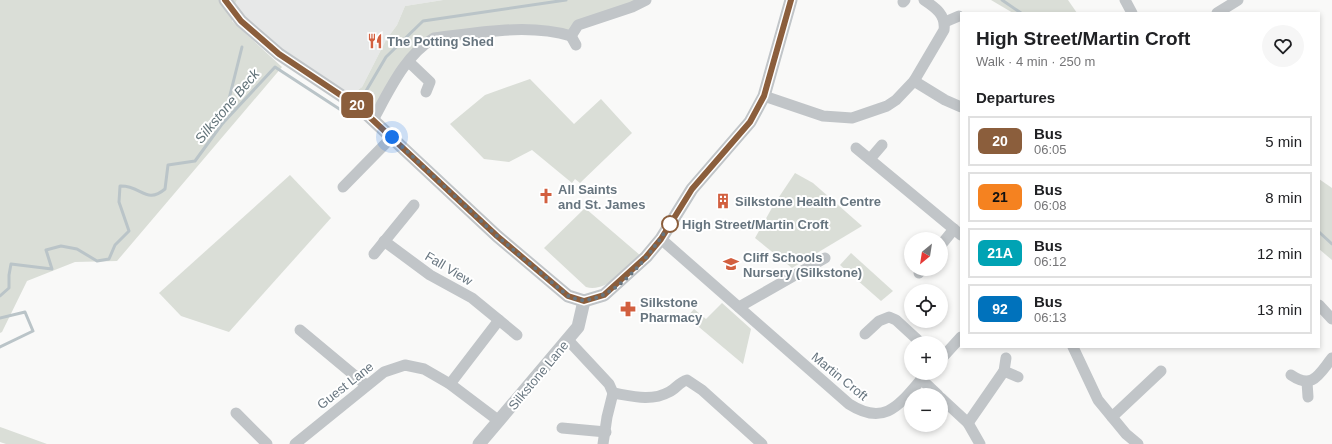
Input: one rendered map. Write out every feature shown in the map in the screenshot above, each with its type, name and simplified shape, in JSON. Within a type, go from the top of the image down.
[{"type":"street","points":[[225,0],[241,21],[279,54],[348,98],[392,137],[497,236],[568,296],[584,301],[604,295],[641,263],[661,239],[692,189],[750,122],[764,96],[791,0]]},
{"type":"street","points":[[373,120],[408,62],[425,43],[434,38],[508,30],[554,30],[574,40],[578,24],[632,8],[646,0]]},
{"type":"street","points":[[764,96],[823,116],[852,118],[887,106],[896,100],[914,81],[944,30],[945,22],[942,15],[924,0]]},
{"type":"street","points":[[1125,0],[1131,12]]},
{"type":"street","points":[[1219,12],[1238,0]]},
{"type":"street","points":[[945,22],[959,16]]},
{"type":"street","points":[[408,62],[430,84]]},
{"type":"street","points":[[914,81],[945,100],[960,107]]},
{"type":"street","points":[[343,187],[392,137]]},
{"type":"street","points":[[870,159],[882,145]]},
{"type":"street","points":[[856,148],[957,232],[948,240]]},
{"type":"street","points":[[374,254],[414,205]]},
{"type":"street","name":"Martin Croft","points":[[661,239],[849,404],[861,412],[879,415],[887,412],[899,404],[920,380]]},
{"type":"street","name":"Fall View","points":[[384,241],[430,275],[472,298],[517,334]]},
{"type":"street","points":[[739,307],[816,269],[825,258]]},
{"type":"street","name":"Silkstone Lane","points":[[479,444],[578,327],[584,301]]},
{"type":"street","points":[[1320,306],[1332,319]]},
{"type":"street","points":[[864,334],[879,321],[889,317],[896,320],[914,336]]},
{"type":"street","points":[[450,384],[499,320]]},
{"type":"street","points":[[300,330],[366,386]]},
{"type":"street","points":[[948,351],[960,338]]},
{"type":"street","points":[[303,348],[310,339]]},
{"type":"street","points":[[568,340],[609,384],[613,393],[607,417],[604,444]]},
{"type":"street","points":[[1072,348],[1098,400],[1138,444]]},
{"type":"street","points":[[968,423],[1004,371],[1006,358]]},
{"type":"street","points":[[1291,375],[1300,381],[1307,382],[1316,378],[1332,358]]},
{"type":"street","name":"Guest Lane","points":[[295,444],[384,372],[405,365],[424,369],[450,384],[499,421]]},
{"type":"street","points":[[1004,371],[1018,377]]},
{"type":"street","points":[[1112,417],[1161,371]]},
{"type":"street","points":[[1138,377],[1146,385]]},
{"type":"street","points":[[613,393],[651,398],[664,395],[672,391],[681,381],[687,380],[702,390],[762,444]]},
{"type":"street","points":[[1307,382],[1308,397]]},
{"type":"street","points":[[948,404],[968,423],[980,444]]},
{"type":"street","points":[[236,413],[241,426],[266,444]]},
{"type":"street","points":[[562,428],[606,432]]},
{"type":"shaded area","points":[[0,0],[237,0],[232,10],[232,21],[282,67],[117,261],[75,262],[27,281],[2,332],[0,333]]},
{"type":"shaded area","points":[[237,0],[443,0],[405,6],[397,25],[386,40],[362,87],[347,98],[306,72],[232,10]]},
{"type":"shaded area","points":[[443,0],[646,0],[578,25],[571,36],[554,30],[425,43],[373,120],[347,98],[362,87],[386,40],[397,25],[405,6]]},
{"type":"shaded area","points":[[991,0],[1068,0],[1076,12],[1011,12]]},
{"type":"shaded area","points":[[530,79],[574,124],[601,99],[632,133],[580,183],[575,179],[572,183],[532,150],[509,162],[484,159],[450,124],[485,95]]},
{"type":"shaded area","points":[[795,173],[813,183],[862,226],[792,268],[755,238],[773,206]]},
{"type":"shaded area","points":[[290,175],[331,218],[229,332],[181,316],[159,293]]},
{"type":"shaded area","points":[[1320,180],[1332,188],[1332,260],[1320,250]]},
{"type":"shaded area","points":[[585,208],[641,256],[623,273],[609,283],[594,288],[586,287],[544,248]]},
{"type":"shaded area","points":[[851,253],[893,291],[881,301],[840,265]]},
{"type":"shaded area","points":[[722,303],[751,329],[743,364],[687,317],[694,309],[706,319]]},
{"type":"shaded area","points":[[0,427],[47,444],[6,444],[0,442]]},
{"type":"waterway","name":"Silkstone Beck","points":[[356,102],[366,91],[386,57],[423,21],[566,0]]},
{"type":"waterway","points":[[1002,0],[1020,12]]},
{"type":"waterway","points":[[223,123],[242,47]]},
{"type":"waterway","name":"Silkstone Beck","points":[[0,296],[9,288],[11,264],[52,269],[46,250],[61,246],[77,249],[97,261],[109,259],[115,245],[129,231],[119,202],[120,186],[127,186],[148,195],[153,195],[165,189],[168,165],[195,161],[222,124],[275,67],[347,114],[353,106]]},
{"type":"waterway","points":[[1320,233],[1332,244]]},
{"type":"waterway","name":"Silkstone Beck","points":[[0,318],[25,312],[33,331],[0,347]]},
{"type":"bus line","name":"20","points":[[225,0],[241,21],[279,54],[360,108],[497,236],[568,296],[584,301],[604,295],[624,279],[646,257],[661,239],[692,189],[750,122],[764,96],[776,59],[785,16],[791,0]]},
{"type":"place","name":"The Potting Shed","points":[[375,41]]},
{"type":"place","name":"All Saints and St. James","points":[[546,196]]},
{"type":"place","name":"Silkstone Health Centre","points":[[723,201]]},
{"type":"place","name":"High Street/Martin Croft","points":[[670,224]]},
{"type":"place","name":"Cliff Schools Nursery (Silkstone)","points":[[731,264]]},
{"type":"place","name":"Silkstone Pharmacy","points":[[628,309]]},
{"type":"route","points":[[392,137],[497,236],[568,296],[577,299],[584,301],[604,295],[624,279],[646,257],[661,239],[670,224]]}]
